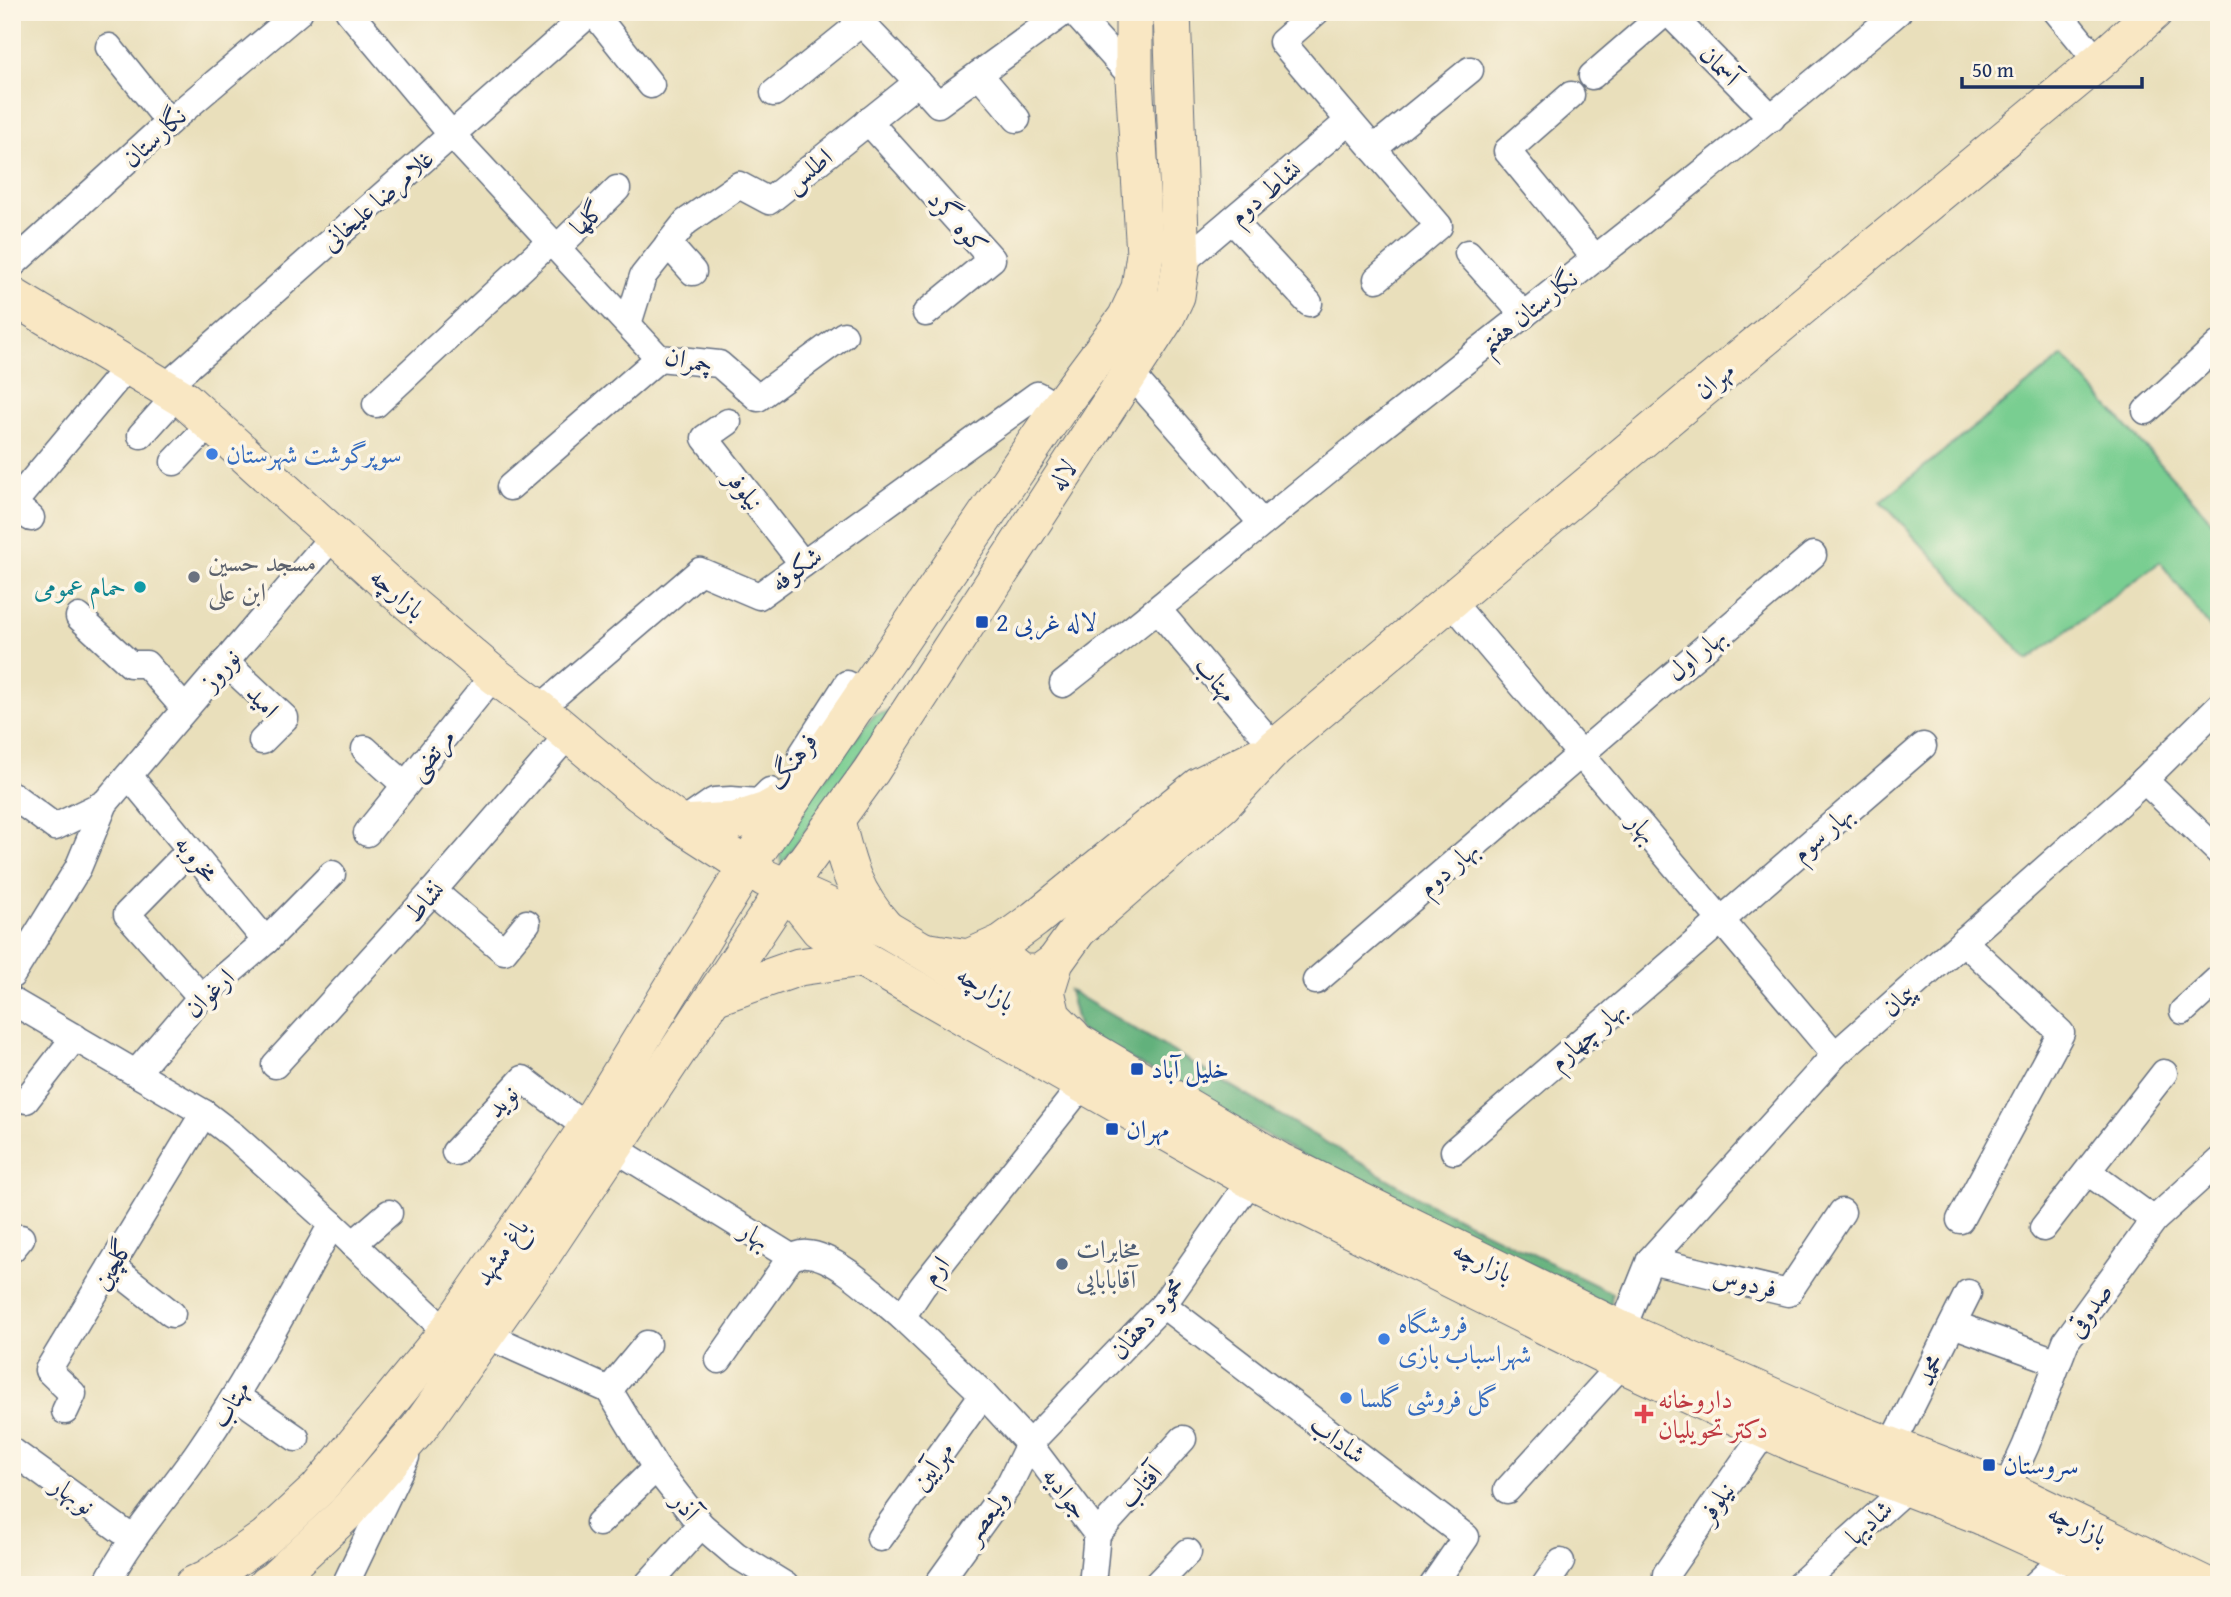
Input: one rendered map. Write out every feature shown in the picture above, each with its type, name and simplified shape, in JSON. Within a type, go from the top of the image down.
[{"type":"main road","name":"لاله","points":[[747,866],[797,794],[860,683],[1126,318],[1140,288],[1145,254],[1134,79],[1134,12]]},
{"type":"main road","name":"لاله","points":[[786,888],[871,771],[1130,373],[1176,296],[1181,262],[1172,12]]},
{"type":"main road","name":"مهران","points":[[1077,1041],[1052,1016],[1046,991],[1055,962],[1078,930],[1223,804],[1275,748],[2098,62],[2154,12]]},
{"type":"main road","name":"بازارچه","points":[[17,308],[170,391],[211,423],[334,536],[494,676],[681,824],[765,878],[886,929],[1279,1161],[1622,1347]]},
{"type":"main road","points":[[860,683],[913,706]]},
{"type":"main road","name":"مهران","points":[[923,950],[968,958],[1002,943],[1199,786],[1275,748]]},
{"type":"main road","points":[[681,824],[735,821],[766,811],[797,794]]},
{"type":"main road","points":[[836,820],[851,878],[869,910],[886,929]]},
{"type":"main road","name":"باغ مشهد","points":[[272,1583],[344,1515],[419,1428],[542,1255],[600,1138],[747,866]]},
{"type":"main road","name":"بازارچه","points":[[786,888],[819,929],[861,958],[1251,1180],[1622,1347],[1762,1416],[1810,1432],[1891,1447],[2006,1489],[2205,1585]]},
{"type":"main road","name":"باغ مشهد","points":[[193,1585],[208,1578],[265,1538],[318,1489],[714,997],[786,888]]},
{"type":"main road","points":[[1002,943],[1006,961],[1021,973],[1040,973],[1055,962]]},
{"type":"main road","points":[[714,997],[799,967],[861,958]]},
{"type":"main road","name":"بازارچه","points":[[1810,1432],[1907,1488],[1979,1515],[2134,1585]]},
{"type":"main road","points":[[318,1489],[344,1515]]},
{"type":"street","name":"نگارستان","points":[[12,265],[169,122],[299,12]]},
{"type":"street","points":[[349,12],[452,135]]},
{"type":"street","points":[[592,12],[651,85]]},
{"type":"street","name":"غلامرضا علیخانی","points":[[141,435],[170,391],[592,12]]},
{"type":"street","points":[[774,93],[856,17],[938,104],[1063,12]]},
{"type":"street","points":[[1074,12],[1134,79]]},
{"type":"street","points":[[1317,12],[1282,43],[1439,226],[1377,279]]},
{"type":"street","points":[[1592,76],[1667,12]]},
{"type":"street","name":"آسمان","points":[[1667,12],[1772,118]]},
{"type":"street","name":"نگارستان هفتم","points":[[1063,684],[1772,118],[1898,12]]},
{"type":"street","points":[[2057,12],[2098,62]]},
{"type":"street","points":[[109,47],[169,122]]},
{"type":"street","points":[[1373,149],[1470,70]]},
{"type":"street","points":[[979,74],[1017,119]]},
{"type":"street","name":"اطلس","points":[[628,324],[643,276],[686,222],[739,185],[769,201],[918,82]]},
{"type":"street","points":[[1571,95],[1507,151],[1595,258]]},
{"type":"street","name":"کوه گرد","points":[[869,121],[992,259],[926,313]]},
{"type":"street","name":"نشاط دوم","points":[[1181,262],[1349,121]]},
{"type":"street","name":"چمران","points":[[452,135],[659,358],[719,364],[758,398],[844,335]]},
{"type":"street","name":"گلها","points":[[554,244],[617,189]]},
{"type":"street","points":[[1232,220],[1308,303]]},
{"type":"street","points":[[376,404],[554,244]]},
{"type":"street","points":[[668,244],[692,272]]},
{"type":"street","points":[[1468,253],[1524,315]]},
{"type":"street","points":[[2146,411],[2219,344]]},
{"type":"street","points":[[510,487],[659,358]]},
{"type":"street","points":[[31,518],[13,504],[128,366]]},
{"type":"street","points":[[1130,373],[1262,523]]},
{"type":"street","name":"شکوفه","points":[[539,709],[700,571],[759,596],[1037,395],[1059,408]]},
{"type":"street","name":"نیلوفر","points":[[728,422],[705,438],[803,564]]},
{"type":"street","points":[[174,462],[211,423]]},
{"type":"street","name":"نوروز","points":[[12,975],[78,868],[105,803],[334,536]]},
{"type":"street","name":"بهار اول","points":[[1580,754],[1813,555]]},
{"type":"street","name":"بهار","points":[[1451,601],[1835,1055]]},
{"type":"street","name":"مهتاب","points":[[1158,610],[1275,748]]},
{"type":"street","points":[[79,617],[130,664],[146,664],[186,709]]},
{"type":"street","name":"امید","points":[[225,662],[285,718],[262,741]]},
{"type":"street","name":"مرتضی","points":[[367,833],[494,676]]},
{"type":"street","name":"فرهنگ","points":[[681,824],[714,802],[759,802],[788,775],[860,683]]},
{"type":"street","name":"پیمان","points":[[1622,1347],[1650,1260],[1835,1055],[2144,780],[2219,706]]},
{"type":"street","name":"نشاط","points":[[275,1065],[433,891],[569,734]]},
{"type":"street","name":"بهار سوم","points":[[1720,920],[1923,746]]},
{"type":"street","points":[[365,749],[405,785]]},
{"type":"street","name":"بهار دوم","points":[[1316,981],[1580,754]]},
{"type":"street","name":"مخروبه","points":[[129,776],[265,941]]},
{"type":"street","points":[[2144,780],[2219,852]]},
{"type":"street","name":"نوروز","points":[[12,796],[55,827],[105,803]]},
{"type":"street","points":[[190,850],[127,914],[201,997]]},
{"type":"street","name":"ارغوان","points":[[136,1073],[201,997],[265,941],[332,873]]},
{"type":"street","points":[[433,891],[504,951],[527,923]]},
{"type":"street","name":"بهار چهارم","points":[[1454,1151],[1720,920]]},
{"type":"street","points":[[1960,1220],[2061,1033],[1964,941]]},
{"type":"street","points":[[2183,1011],[2219,978]]},
{"type":"street","points":[[12,1001],[204,1113],[234,1136],[332,1224],[447,1332]]},
{"type":"street","points":[[26,1100],[75,1037]]},
{"type":"street","points":[[2043,1227],[2164,1073]]},
{"type":"street","name":"نوید","points":[[455,1152],[523,1079],[600,1138]]},
{"type":"street","name":"ارم","points":[[902,1317],[922,1287],[1083,1084]]},
{"type":"street","name":"گلچین","points":[[65,1411],[73,1394],[48,1370],[204,1113]]},
{"type":"street","name":"بهار","points":[[600,1138],[791,1257],[719,1360]]},
{"type":"street","name":"صدوقی","points":[[2006,1489],[2066,1341],[2154,1220],[2219,1161]]},
{"type":"street","points":[[2088,1172],[2154,1220]]},
{"type":"street","name":"محمود دهقان","points":[[1029,1444],[1163,1305],[1251,1180]]},
{"type":"street","name":"فردوس","points":[[1650,1260],[1788,1293],[1842,1212]]},
{"type":"street","points":[[353,1244],[388,1213]]},
{"type":"street","name":"مهتاب","points":[[112,1581],[133,1539],[202,1448],[236,1396],[332,1224]]},
{"type":"street","points":[[791,1257],[805,1253],[821,1257],[852,1275],[902,1317],[983,1394],[1029,1444]]},
{"type":"street","points":[[111,1266],[172,1314]]},
{"type":"street","name":"محمد","points":[[1891,1447],[1968,1293]]},
{"type":"street","name":"شاداب","points":[[1163,1305],[1466,1537],[1433,1585]]},
{"type":"street","points":[[1953,1324],[2058,1362]]},
{"type":"street","points":[[486,1335],[609,1390],[656,1468]]},
{"type":"street","points":[[609,1390],[648,1344]]},
{"type":"street","points":[[1507,1490],[1622,1347]]},
{"type":"street","name":"مهرآیین","points":[[880,1538],[983,1394]]},
{"type":"street","points":[[236,1396],[296,1438]]},
{"type":"street","name":"نیلوفر","points":[[1666,1574],[1762,1416]]},
{"type":"street","points":[[345,1585],[419,1428]]},
{"type":"street","name":"آفتاب","points":[[1097,1534],[1183,1439]]},
{"type":"street","name":"جوادیه","points":[[1029,1444],[1097,1534],[1092,1585]]},
{"type":"street","name":"ولیعصر","points":[[937,1585],[1009,1485],[1029,1444]]},
{"type":"street","name":"نوبهار","points":[[12,1451],[133,1539]]},
{"type":"street","name":"آذر","points":[[599,1523],[656,1468],[701,1525],[736,1555],[785,1585]]},
{"type":"street","name":"شادیها","points":[[1799,1585],[1907,1488]]},
{"type":"street","points":[[647,1585],[701,1525]]},
{"type":"street","points":[[1156,1585],[1188,1552]]},
{"type":"street","points":[[2035,1585],[2067,1555]]},
{"type":"street","points":[[1545,1585],[1561,1562]]},
{"type":"green space","points":[[2063,356],[2219,529],[2219,639],[2160,562],[2028,660],[1881,501]]},
{"type":"green space","points":[[891,711],[781,865],[780,853],[798,814],[874,715]]},
{"type":"green space","points":[[1069,990],[1432,1205],[1612,1293],[1610,1319],[1516,1275],[1079,1030]]},
{"type":"place","name":"سوپرگوشت شهرستان","points":[[212,454]]},
{"type":"place","name":"مسجد حسین ابن علی","points":[[194,577]]},
{"type":"place","name":"حمام عمومی","points":[[140,587]]},
{"type":"place","name":"لاله غربی 2","points":[[982,622]]},
{"type":"place","name":"خلیل آباد","points":[[1137,1069]]},
{"type":"place","name":"مهران","points":[[1112,1129]]},
{"type":"place","name":"مخابرات آقابابایی","points":[[1062,1264]]},
{"type":"place","name":"فروشگاه شهراسباب بازی","points":[[1384,1339]]},
{"type":"place","name":"گل فروشی گلسا","points":[[1346,1398]]},
{"type":"place","name":"داروخانه دکتر تحویلیان","points":[[1644,1414]]},
{"type":"place","name":"سروستان","points":[[1989,1465]]}]
